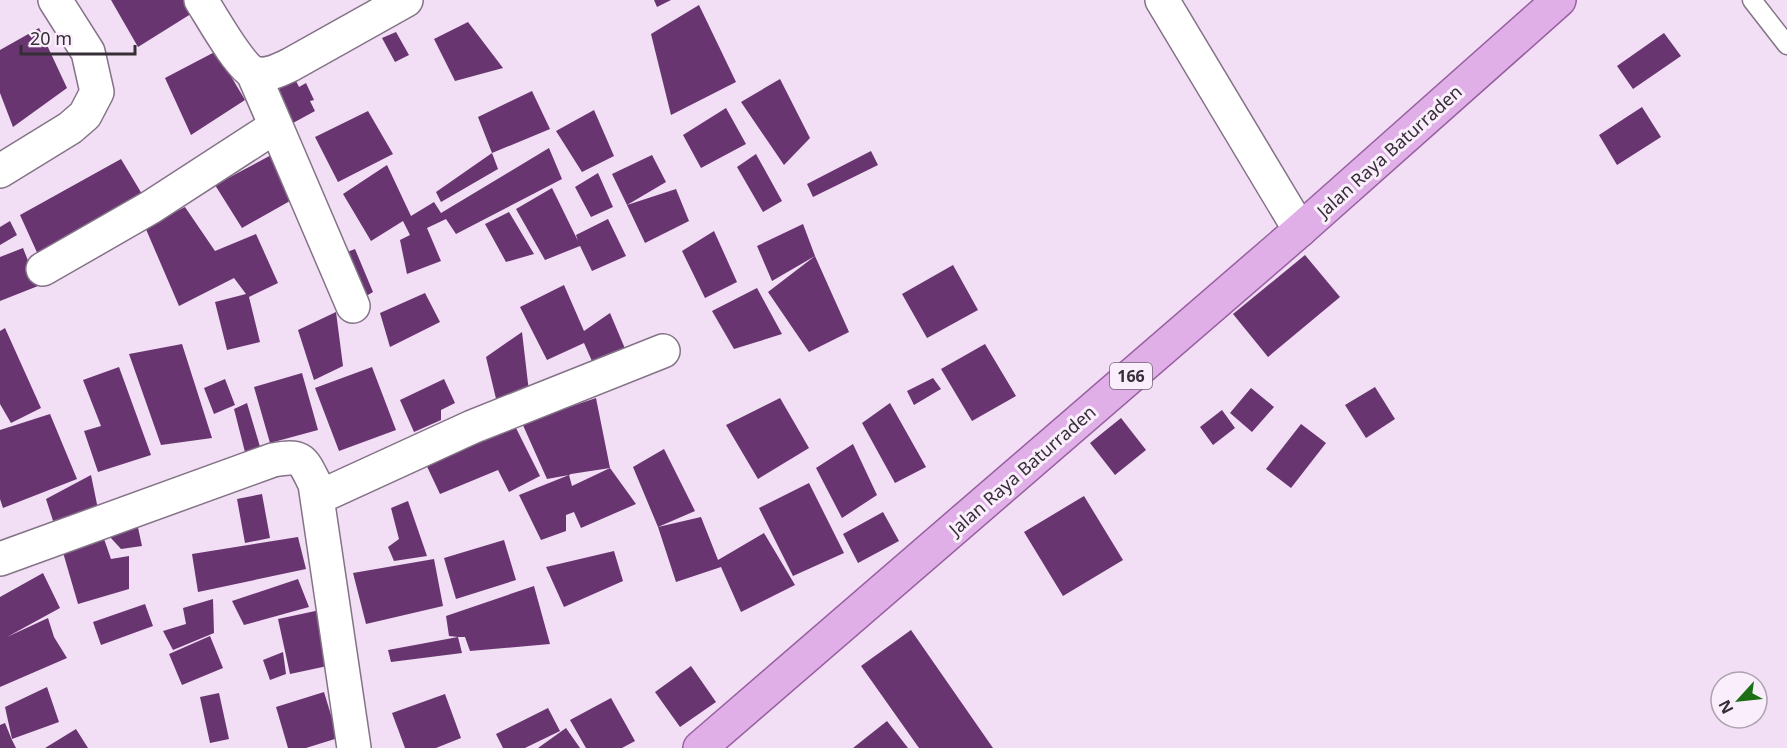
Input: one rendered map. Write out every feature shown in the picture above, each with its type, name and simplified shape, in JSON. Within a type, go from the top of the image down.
[{"type":"main road","name":"Jalan Raya Baturraden","points":[[700,748],[1300,230],[1555,1]]},
{"type":"street","points":[[0,171],[70,128],[85,115],[97,92],[88,52],[56,0]]},
{"type":"street","points":[[201,0],[242,64],[253,73],[353,306]]},
{"type":"street","points":[[253,73],[271,73],[290,65],[406,0]]},
{"type":"street","points":[[1162,0],[1300,230]]},
{"type":"street","points":[[43,269],[152,207],[276,126]]},
{"type":"street","points":[[317,498],[472,427],[663,351]]},
{"type":"street","points":[[0,559],[185,490],[273,460],[293,457],[305,464],[315,484],[354,748]]},
{"type":"lane","points":[[1752,0],[1787,45]]},
{"type":"building","points":[[111,0],[188,0],[194,12],[138,47]]},
{"type":"building","points":[[654,0],[671,0],[657,7]]},
{"type":"building","points":[[699,5],[736,82],[671,115],[651,34]]},
{"type":"building","points":[[468,22],[503,68],[455,81],[434,39]]},
{"type":"building","points":[[39,28],[67,88],[13,127],[0,93],[0,50]]},
{"type":"building","points":[[396,32],[409,55],[395,62],[382,38]]},
{"type":"building","points":[[1664,33],[1681,56],[1633,89],[1617,66]]},
{"type":"building","points":[[228,45],[236,61],[229,73],[245,100],[191,135],[165,78]]},
{"type":"building","points":[[295,79],[299,87],[306,83],[314,100],[310,101],[315,111],[293,123],[274,113],[267,93]]},
{"type":"building","points":[[780,79],[810,138],[784,165],[741,102]]},
{"type":"building","points":[[532,91],[550,129],[492,153],[478,117]]},
{"type":"building","points":[[1642,107],[1661,137],[1617,165],[1599,135]]},
{"type":"building","points":[[726,108],[746,144],[701,168],[683,135]]},
{"type":"building","points":[[594,110],[614,156],[582,172],[556,131]]},
{"type":"building","points":[[368,111],[393,154],[338,182],[315,137]]},
{"type":"building","points":[[549,148],[562,179],[456,234],[446,219],[427,228],[441,261],[407,274],[400,240],[410,235],[403,221],[371,241],[343,194],[387,165],[411,216],[434,202],[441,213]]},
{"type":"building","points":[[871,151],[878,165],[813,197],[807,184]]},
{"type":"building","points":[[275,153],[297,197],[242,228],[215,185]]},
{"type":"building","points":[[492,153],[498,169],[441,202],[436,192]]},
{"type":"building","points":[[756,154],[782,201],[763,212],[737,167]]},
{"type":"building","points":[[652,155],[666,182],[627,205],[612,174]]},
{"type":"building","points":[[121,159],[148,204],[40,259],[20,215]]},
{"type":"building","points":[[598,173],[613,207],[591,217],[575,187]]},
{"type":"building","points":[[552,188],[578,241],[576,235],[608,219],[626,256],[592,271],[580,246],[545,260],[516,209]]},
{"type":"building","points":[[676,189],[689,221],[645,243],[627,205]]},
{"type":"building","points":[[185,207],[215,251],[256,234],[278,283],[249,297],[260,342],[227,350],[215,302],[246,294],[234,278],[179,306],[145,227]]},
{"type":"building","points":[[509,212],[534,254],[506,262],[485,224]]},
{"type":"building","points":[[10,221],[17,235],[0,245],[0,227]]},
{"type":"building","points":[[803,224],[815,256],[772,281],[757,246]]},
{"type":"building","points":[[714,231],[737,282],[705,298],[682,251]]},
{"type":"building","points":[[23,248],[38,286],[0,301],[0,257]]},
{"type":"building","points":[[355,249],[373,292],[361,299],[339,255]]},
{"type":"building","points":[[1305,255],[1340,297],[1268,357],[1233,314]]},
{"type":"building","points":[[815,256],[849,332],[809,352],[768,292]]},
{"type":"building","points":[[953,265],[978,310],[927,338],[902,294]]},
{"type":"building","points":[[564,285],[584,331],[610,313],[626,351],[595,368],[584,343],[547,360],[520,307]]},
{"type":"building","points":[[757,288],[782,334],[734,349],[712,311]]},
{"type":"building","points":[[425,293],[440,322],[390,347],[380,313]]},
{"type":"building","points":[[336,312],[343,366],[314,380],[298,330]]},
{"type":"building","points":[[5,328],[41,408],[11,423],[0,404],[0,331]]},
{"type":"building","points":[[522,332],[529,392],[498,407],[486,357]]},
{"type":"building","points":[[182,344],[212,438],[161,445],[129,354]]},
{"type":"building","points":[[985,344],[1016,396],[972,421],[941,369]]},
{"type":"building","points":[[119,367],[151,455],[98,472],[84,431],[101,426],[83,380]]},
{"type":"building","points":[[372,367],[396,430],[339,451],[315,388]]},
{"type":"building","points":[[302,373],[318,430],[270,443],[254,387]]},
{"type":"building","points":[[933,378],[941,389],[914,405],[907,391]]},
{"type":"building","points":[[225,379],[235,405],[214,414],[204,388]]},
{"type":"building","points":[[444,379],[455,403],[441,410],[441,420],[414,432],[400,400]]},
{"type":"building","points":[[1375,387],[1395,419],[1366,438],[1345,405]]},
{"type":"building","points":[[1251,388],[1274,407],[1252,432],[1230,413]]},
{"type":"building","points":[[596,398],[610,468],[547,479],[522,423]]},
{"type":"building","points":[[780,398],[809,448],[758,479],[726,425]]},
{"type":"building","points":[[247,403],[261,450],[246,456],[234,409]]},
{"type":"building","points":[[890,403],[926,467],[895,483],[862,423]]},
{"type":"building","points":[[1222,410],[1235,428],[1213,445],[1200,427]]},
{"type":"building","points":[[50,414],[77,479],[3,508],[0,499],[0,430]]},
{"type":"building","points":[[1121,418],[1146,450],[1115,475],[1090,443]]},
{"type":"building","points":[[513,422],[540,476],[509,492],[498,470],[440,494],[423,458]]},
{"type":"building","points":[[1301,424],[1326,443],[1291,488],[1266,469]]},
{"type":"building","points":[[853,444],[877,495],[842,518],[816,468]]},
{"type":"building","points":[[664,449],[695,511],[658,527],[633,467]]},
{"type":"building","points":[[610,468],[636,504],[581,528],[574,512],[566,515],[566,531],[541,540],[519,495],[569,475],[572,486]]},
{"type":"building","points":[[91,475],[99,514],[56,530],[46,499]]},
{"type":"building","points":[[809,483],[844,553],[793,576],[759,508]]},
{"type":"building","points":[[262,494],[270,538],[245,543],[237,499]]},
{"type":"building","points":[[1084,496],[1123,560],[1063,596],[1024,532]]},
{"type":"building","points":[[408,501],[427,556],[394,561],[388,547],[399,539],[391,508]]},
{"type":"building","points":[[883,512],[899,541],[858,563],[843,534]]},
{"type":"building","points":[[701,517],[718,560],[764,533],[795,585],[741,612],[721,567],[676,582],[658,527]]},
{"type":"building","points":[[137,523],[142,546],[121,549],[110,537]]},
{"type":"building","points":[[103,536],[111,559],[129,556],[129,589],[78,604],[62,549]]},
{"type":"building","points":[[298,537],[306,569],[198,592],[192,554]]},
{"type":"building","points":[[504,540],[516,580],[456,599],[444,558]]},
{"type":"building","points":[[614,551],[623,581],[564,607],[546,567]]},
{"type":"building","points":[[434,559],[443,606],[366,624],[353,573]]},
{"type":"building","points":[[43,573],[60,608],[7,637],[48,618],[54,637],[67,658],[0,687],[0,597]]},
{"type":"building","points":[[298,579],[309,607],[244,625],[232,601]]},
{"type":"building","points":[[534,586],[550,644],[470,651],[465,637],[449,636],[446,616]]},
{"type":"building","points":[[213,599],[214,633],[173,650],[163,631],[186,624],[183,608]]},
{"type":"building","points":[[145,604],[153,626],[101,645],[93,622]]},
{"type":"building","points":[[320,610],[332,665],[290,674],[278,619]]},
{"type":"building","points":[[911,630],[993,748],[919,748],[861,666]]},
{"type":"building","points":[[210,636],[223,668],[182,685],[169,654]]},
{"type":"building","points":[[458,637],[462,653],[391,662],[388,650]]},
{"type":"building","points":[[283,652],[286,674],[270,680],[263,660]]},
{"type":"building","points":[[691,666],[716,702],[680,727],[655,692]]},
{"type":"building","points":[[47,687],[59,722],[12,739],[5,707]]},
{"type":"building","points":[[324,692],[338,738],[306,748],[288,748],[276,707]]},
{"type":"building","points":[[219,693],[229,739],[210,743],[200,697]]},
{"type":"building","points":[[445,694],[461,738],[436,748],[405,748],[392,713]]},
{"type":"building","points":[[611,698],[635,741],[622,748],[586,748],[570,720]]},
{"type":"building","points":[[548,708],[560,731],[525,748],[503,748],[496,734]]},
{"type":"building","points":[[887,721],[908,748],[853,748]]},
{"type":"building","points":[[5,723],[16,748],[0,748],[0,725]]},
{"type":"building","points":[[566,728],[580,748],[538,748]]},
{"type":"building","points":[[76,729],[88,748],[45,748]]}]
